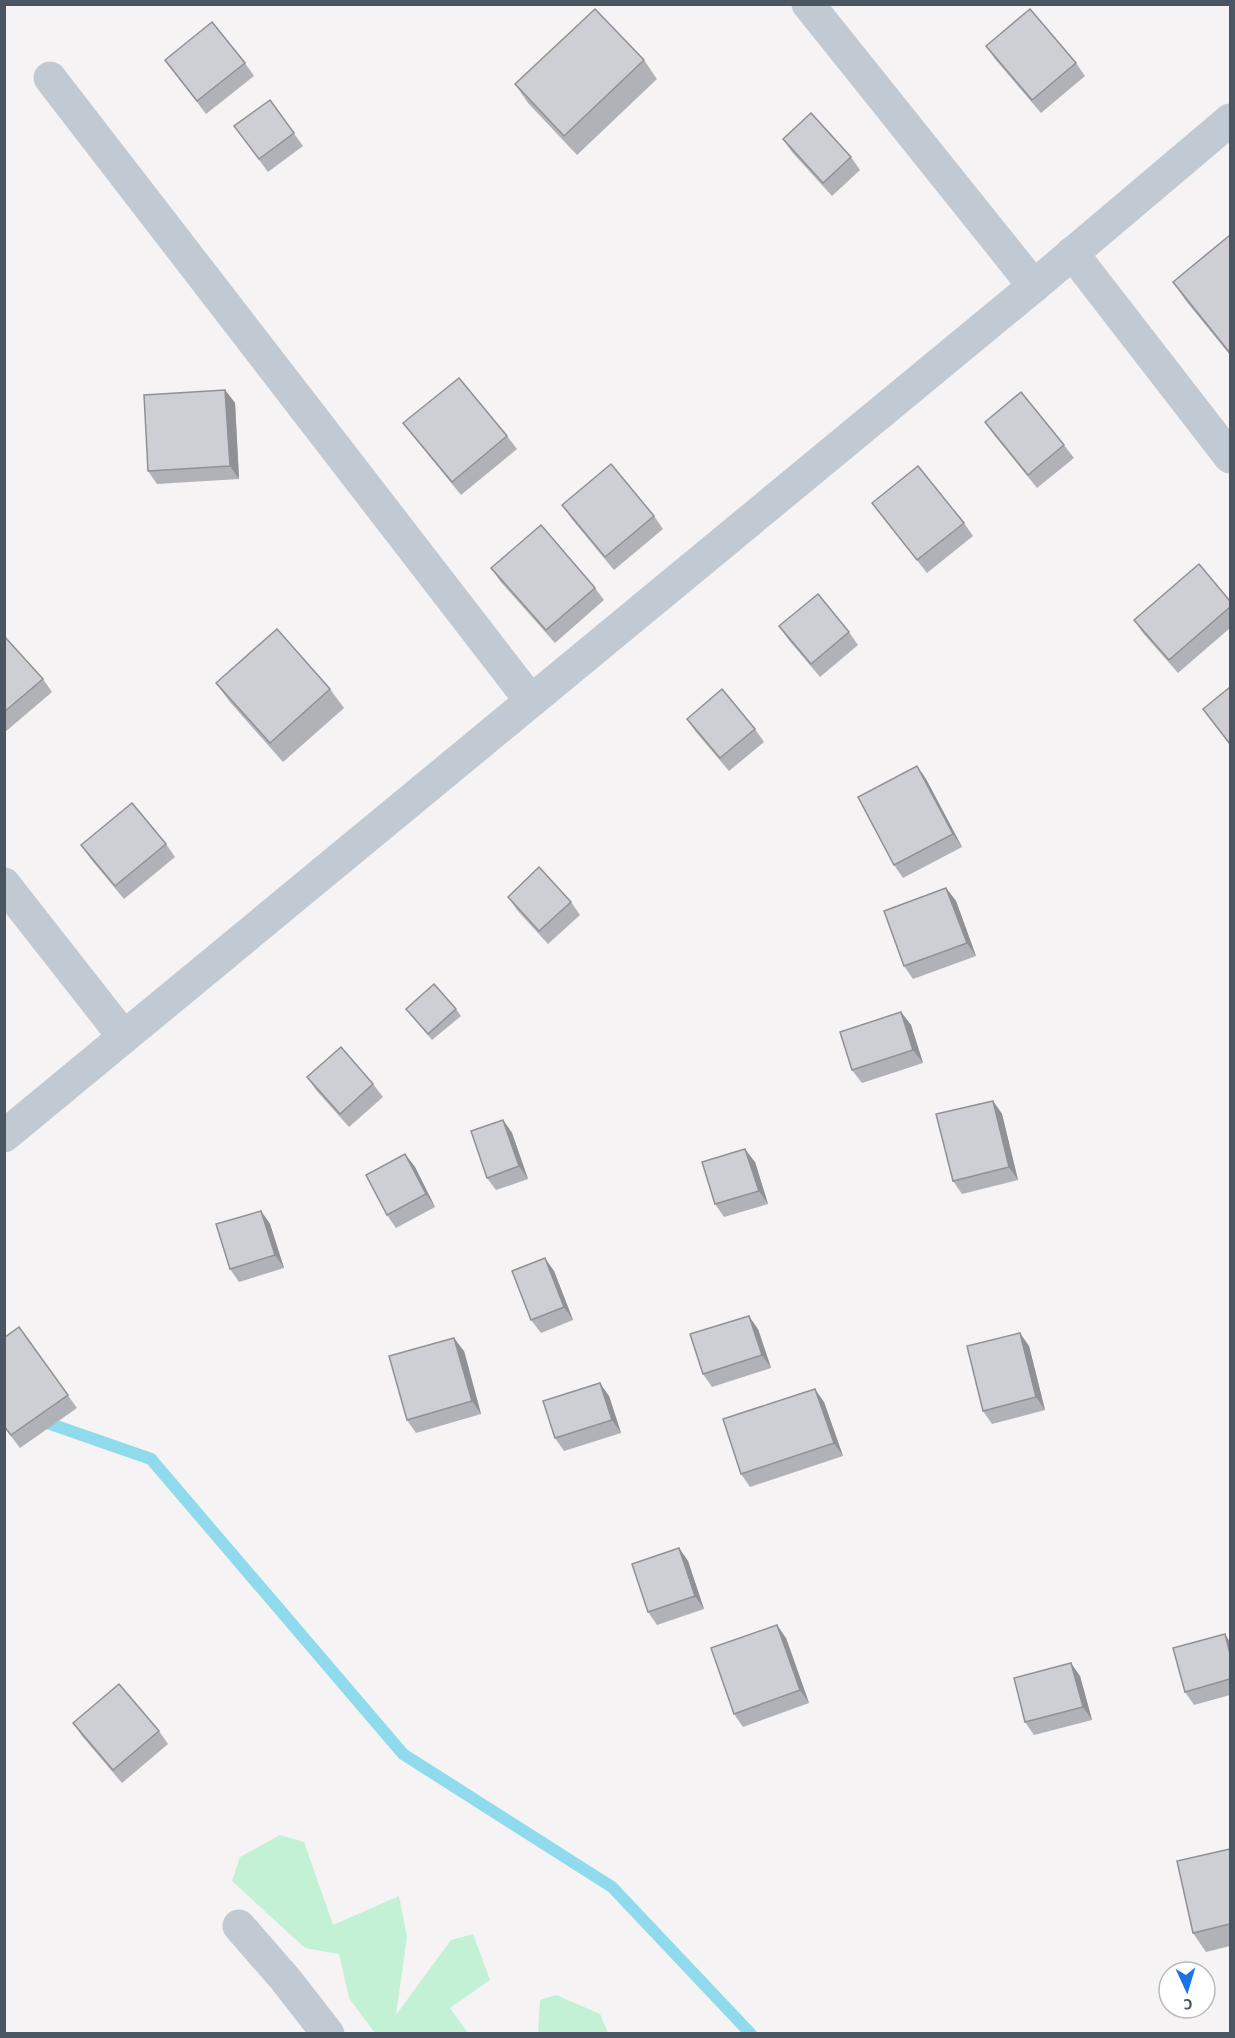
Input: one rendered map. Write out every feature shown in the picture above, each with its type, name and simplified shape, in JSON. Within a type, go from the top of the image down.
[{"type":"street","points":[[808,4],[1034,286]]},
{"type":"street","points":[[50,78],[531,701]]},
{"type":"street","points":[[4,1136],[1034,286],[1230,120]]},
{"type":"street","points":[[1072,253],[1230,457]]},
{"type":"street","points":[[4,884],[124,1037]]},
{"type":"street","points":[[239,1926],[328,2034]]},
{"type":"green space","points":[[280,1835],[304,1842],[333,1925],[399,1896],[407,1937],[396,2015],[451,1940],[473,1934],[490,1980],[450,2008],[468,2033],[375,2033],[349,1998],[339,1954],[305,1948],[232,1881],[240,1857]]},
{"type":"green space","points":[[556,1995],[600,2014],[608,2033],[538,2033],[540,2000]]},
{"type":"building","points":[[595,9],[644,60],[564,136],[515,84]]},
{"type":"building","points":[[1030,9],[1076,63],[1032,100],[986,46]]},
{"type":"building","points":[[212,22],[245,63],[197,101],[165,60]]},
{"type":"building","points":[[270,100],[294,133],[259,159],[234,126]]},
{"type":"building","points":[[811,113],[851,157],[823,183],[783,139]]},
{"type":"building","points":[[1230,235],[1230,353],[1173,282]]},
{"type":"building","points":[[459,378],[507,436],[452,482],[403,423]]},
{"type":"building","points":[[225,390],[230,466],[148,471],[144,395]]},
{"type":"building","points":[[1021,392],[1064,445],[1028,475],[985,422]]},
{"type":"building","points":[[611,464],[654,516],[605,557],[562,505]]},
{"type":"building","points":[[918,466],[964,523],[917,560],[872,503]]},
{"type":"building","points":[[541,525],[595,588],[546,630],[491,568]]},
{"type":"building","points":[[1199,564],[1230,601],[1230,607],[1169,660],[1134,620]]},
{"type":"building","points":[[818,594],[849,632],[811,664],[779,626]]},
{"type":"building","points":[[277,629],[330,689],[270,743],[216,683]]},
{"type":"building","points":[[4,636],[43,679],[4,712]]},
{"type":"building","points":[[1230,687],[1230,744],[1203,709]]},
{"type":"building","points":[[722,689],[755,729],[720,758],[687,719]]},
{"type":"building","points":[[917,766],[953,834],[894,865],[858,797]]},
{"type":"building","points":[[132,803],[166,844],[115,886],[81,845]]},
{"type":"building","points":[[539,867],[571,902],[539,931],[508,897]]},
{"type":"building","points":[[946,888],[967,943],[904,966],[884,911]]},
{"type":"building","points":[[434,984],[456,1009],[428,1034],[406,1009]]},
{"type":"building","points":[[901,1012],[913,1050],[852,1070],[840,1032]]},
{"type":"building","points":[[341,1047],[373,1084],[340,1114],[307,1077]]},
{"type":"building","points":[[993,1101],[1009,1167],[953,1181],[936,1114]]},
{"type":"building","points":[[503,1120],[519,1166],[487,1178],[471,1131]]},
{"type":"building","points":[[745,1149],[759,1191],[715,1204],[702,1162]]},
{"type":"building","points":[[405,1154],[426,1194],[387,1215],[366,1175]]},
{"type":"building","points":[[261,1211],[275,1255],[230,1269],[216,1224]]},
{"type":"building","points":[[545,1258],[564,1307],[531,1320],[512,1271]]},
{"type":"building","points":[[749,1316],[762,1355],[703,1374],[690,1334]]},
{"type":"building","points":[[19,1327],[68,1395],[11,1435],[4,1426],[4,1338]]},
{"type":"building","points":[[1020,1333],[1036,1397],[983,1411],[967,1346]]},
{"type":"building","points":[[454,1338],[472,1401],[407,1420],[389,1356]]},
{"type":"building","points":[[600,1383],[612,1420],[555,1438],[543,1401]]},
{"type":"building","points":[[815,1389],[834,1443],[741,1474],[723,1419]]},
{"type":"building","points":[[679,1548],[695,1596],[648,1612],[632,1564]]},
{"type":"building","points":[[777,1625],[800,1690],[734,1714],[711,1648]]},
{"type":"building","points":[[1225,1634],[1230,1654],[1230,1679],[1185,1692],[1173,1648]]},
{"type":"building","points":[[1071,1663],[1083,1707],[1025,1722],[1014,1678]]},
{"type":"building","points":[[119,1684],[159,1731],[113,1770],[73,1723]]},
{"type":"building","points":[[1230,1849],[1230,1924],[1193,1933],[1177,1861]]},
{"type":"waterway","points":[[39,1420],[151,1459],[403,1754],[612,1887],[751,2034]]}]
